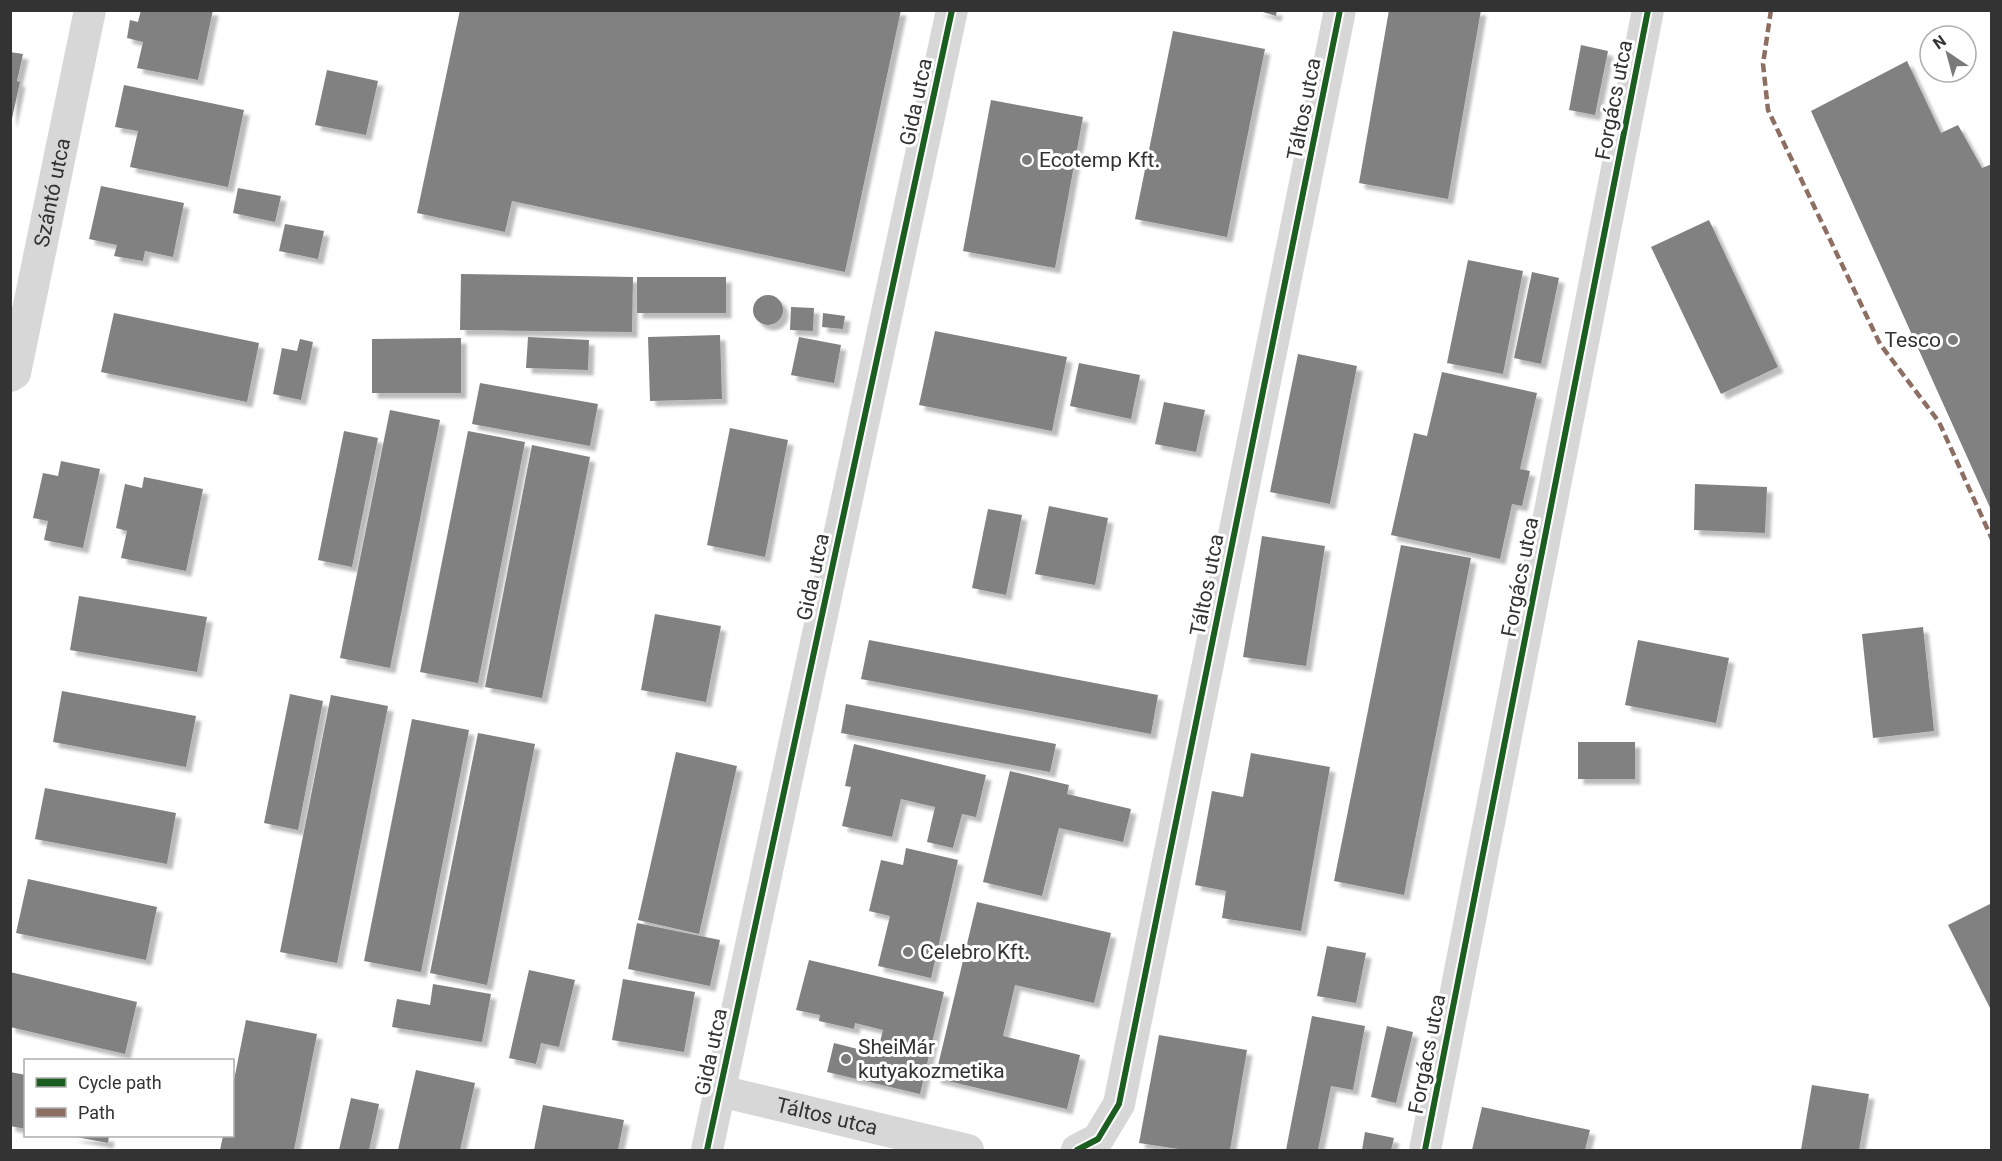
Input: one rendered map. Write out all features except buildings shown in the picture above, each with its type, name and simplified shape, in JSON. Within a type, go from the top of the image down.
[{"type":"street","name":"Szántó utca","points":[[13,374],[90,10]]},
{"type":"street","name":"Gida utca","points":[[707,1150],[952,10]]},
{"type":"street","name":"Táltos utca","points":[[1077,1150],[1098,1139],[1119,1104],[1340,10]]},
{"type":"street","name":"Forgács utca","points":[[1425,1150],[1648,10]]},
{"type":"street","name":"Táltos utca","points":[[720,1091],[968,1150]]},
{"type":"marked path","points":[[1771,10],[1763,64],[1768,110],[1880,344],[1939,422],[1992,539]]},
{"type":"cycle path","points":[[707,1150],[952,10]]},
{"type":"cycle path","points":[[1077,1150],[1098,1139],[1119,1104],[1340,10]]},
{"type":"cycle path","points":[[1425,1150],[1648,10]]},
{"type":"place","name":"Ecotemp Kft.","points":[[1027,160]]},
{"type":"place","name":"Tesco","points":[[1953,340]]},
{"type":"place","name":"Celebro Kft.","points":[[908,952]]},
{"type":"place","name":"SheiMár kutyakozmetika","points":[[846,1059]]}]
